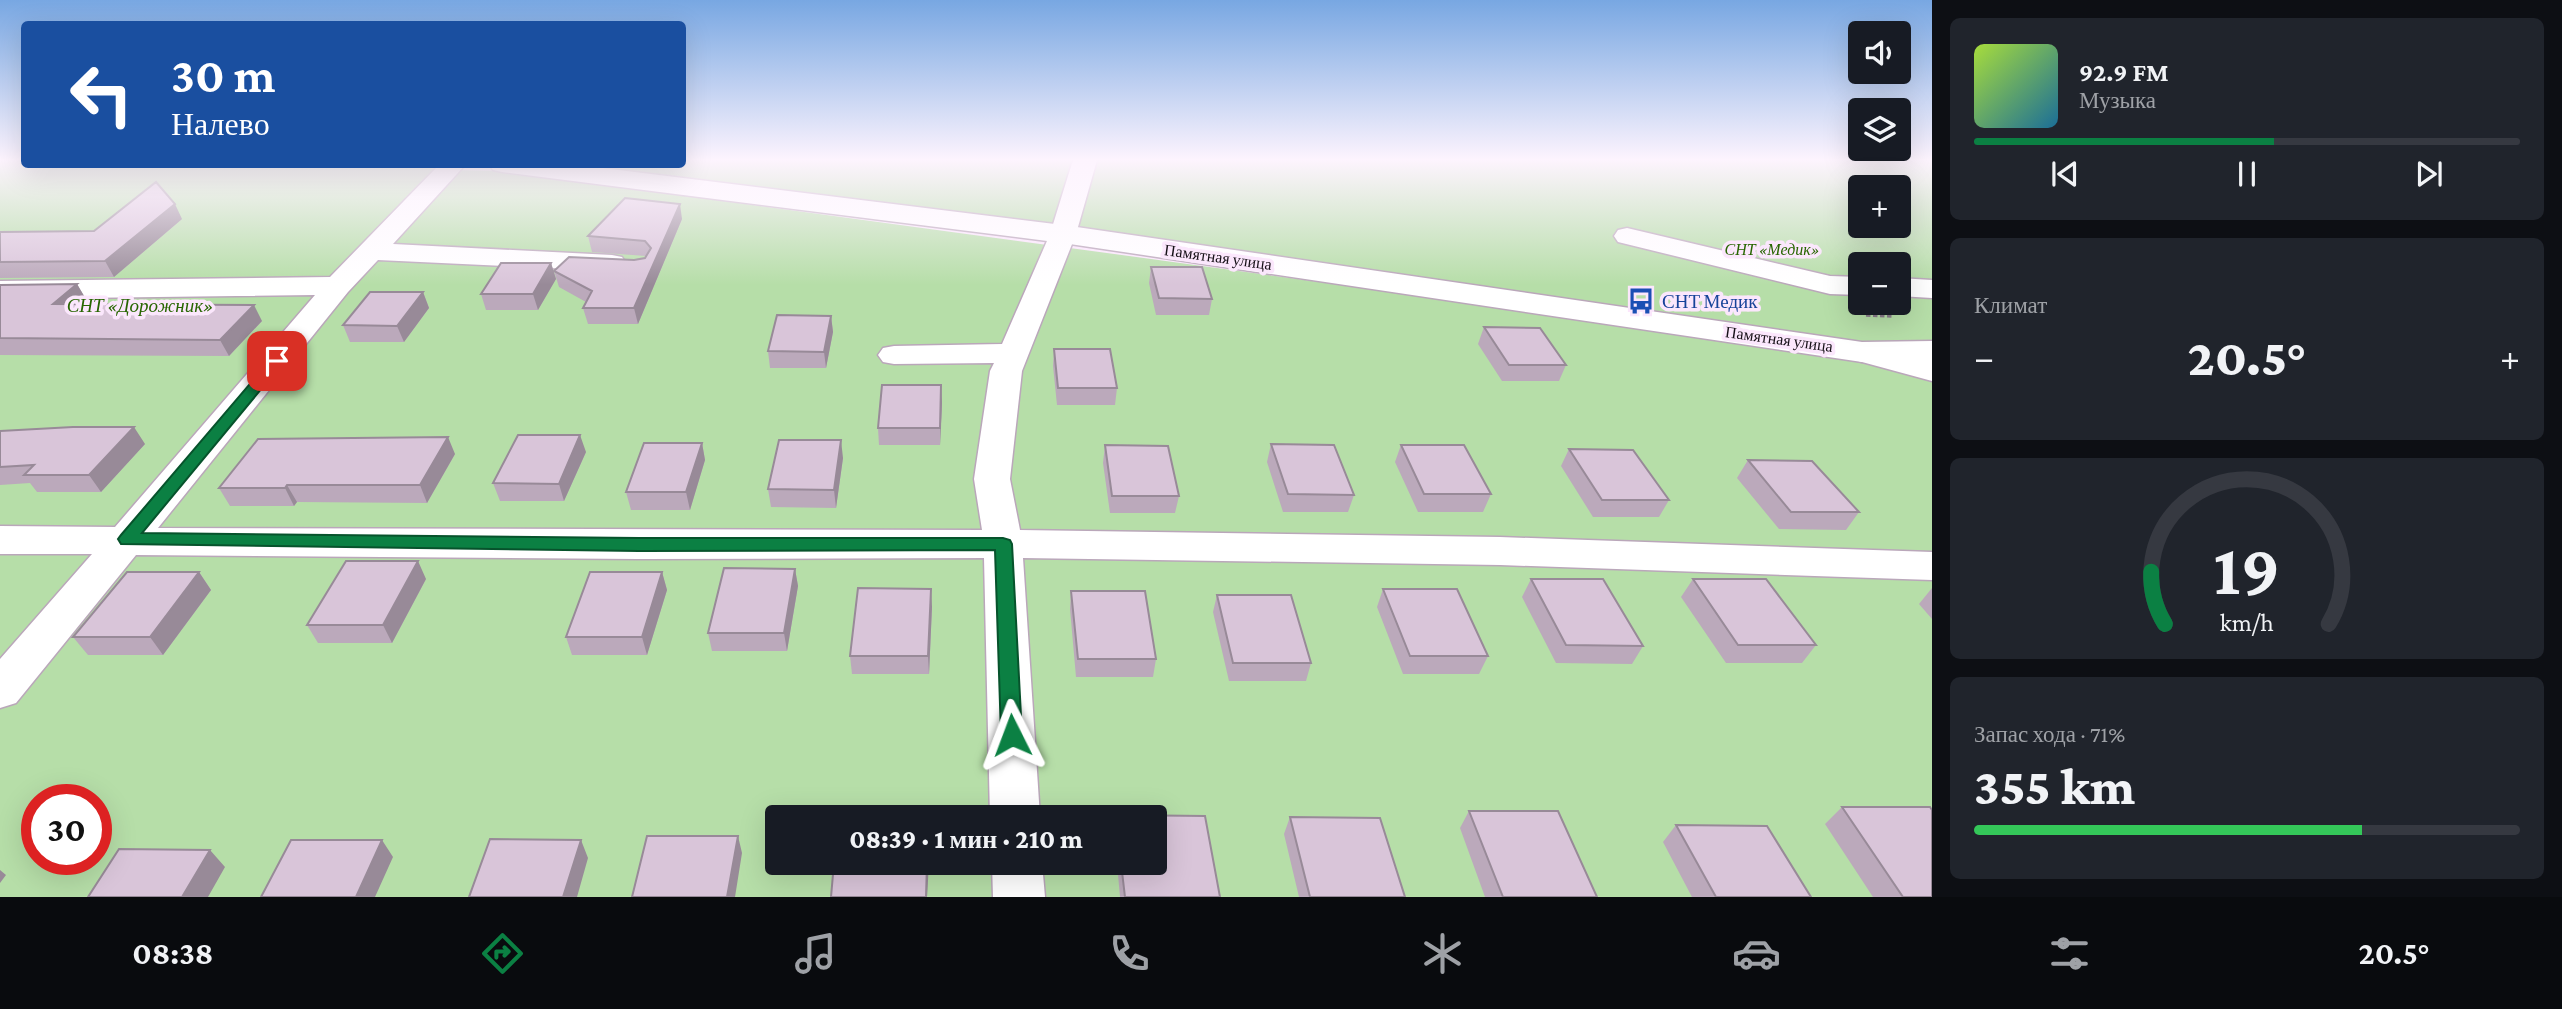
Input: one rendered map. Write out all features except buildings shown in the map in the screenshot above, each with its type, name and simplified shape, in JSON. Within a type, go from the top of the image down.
[{"type":"street","points":[[0,690],[338,286],[418,202]]},
{"type":"street","name":"Памятная улица","points":[[805,202],[1063,234],[1862,352],[1932,351]]},
{"type":"street","points":[[1014,805],[1003,544],[992,479],[1006,370],[1063,234],[1073,202]]},
{"type":"street","points":[[1627,236],[1830,285],[1848,286]]},
{"type":"street","points":[[371,251],[638,265]]},
{"type":"street","points":[[0,290],[338,286]]},
{"type":"street","points":[[1911,288],[1932,289]]},
{"type":"street","points":[[1862,352],[1932,371]]},
{"type":"street","points":[[894,355],[1014,353]]},
{"type":"street","points":[[0,540],[625,545],[1003,544],[1500,551],[1932,566]]},
{"type":"street","points":[[1018,875],[1019,897]]},
{"type":"green space","name":"СНТ «Дорожник»","points":[[0,202],[730,202],[1932,365],[1932,897],[0,897]]},
{"type":"green space","name":"СНТ «Медик»","points":[[793,202],[1848,202],[1848,238],[1911,238],[1911,202],[1932,202],[1932,349],[1862,352]]},
{"type":"place","name":"СНТ Медик","points":[[1641,301]]},
{"type":"route","points":[[277,361],[127,539],[639,545],[1003,544],[1012,735]]}]
